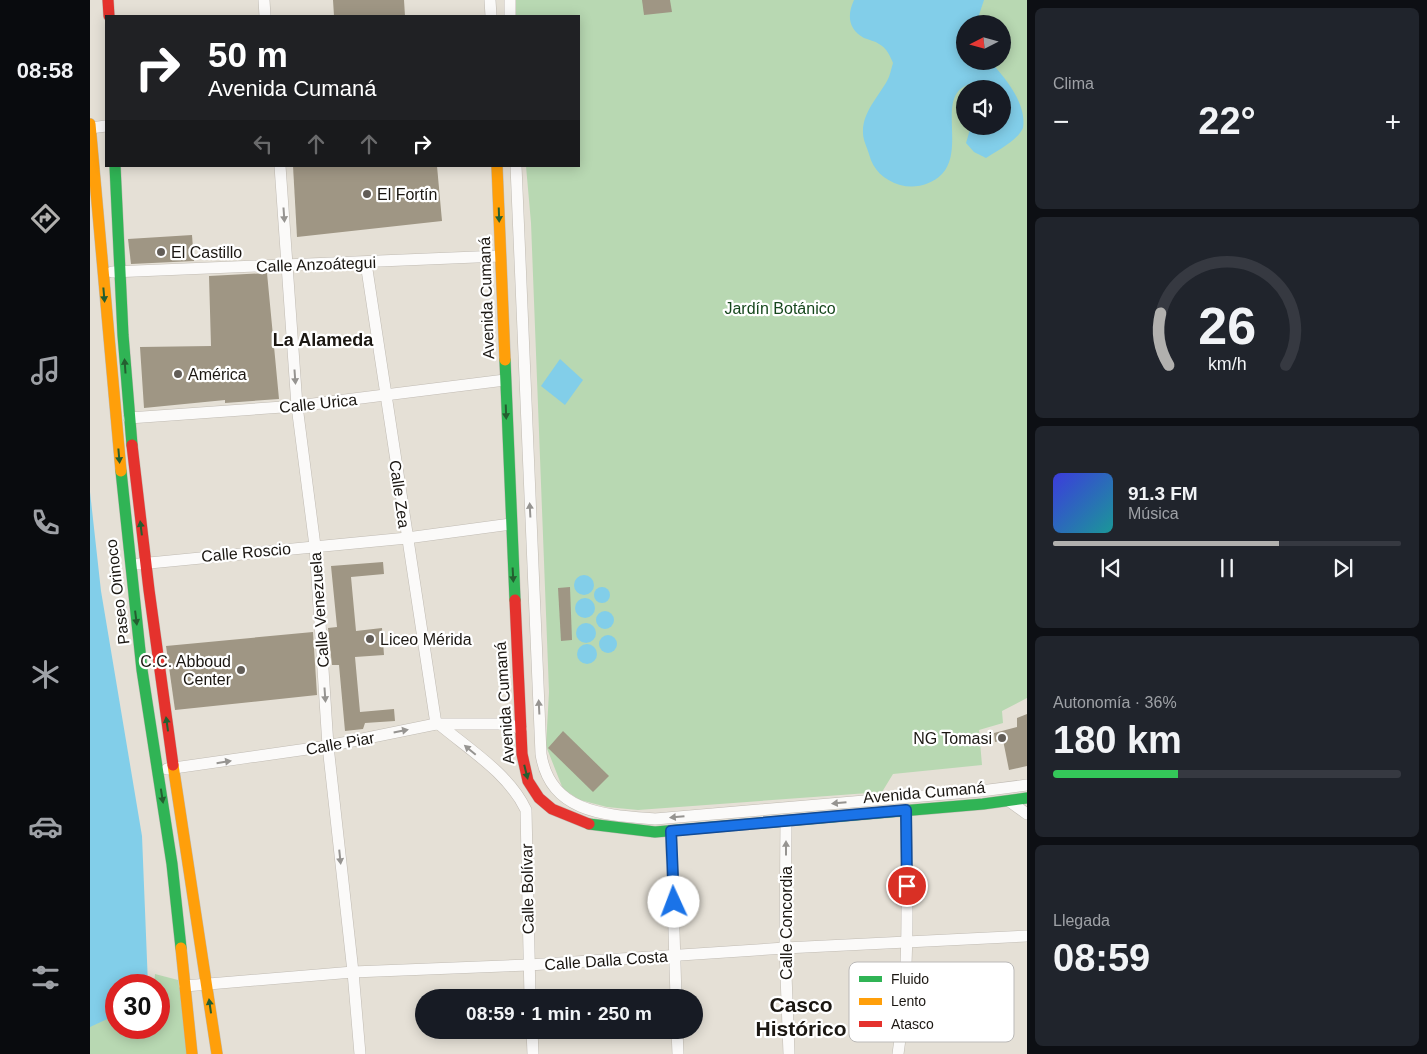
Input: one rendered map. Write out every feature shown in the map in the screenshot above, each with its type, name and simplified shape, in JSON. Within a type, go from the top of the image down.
[{"type":"street","points":[[108,0],[109,15]]},
{"type":"street","points":[[264,0],[265,15]]},
{"type":"street","points":[[490,0],[491,15]]},
{"type":"street","points":[[510,0],[510,15]]},
{"type":"street","name":"Paseo Orinoco","points":[[90,124],[102,273],[130,564],[145,687],[172,864],[192,1054]]},
{"type":"street","points":[[90,128],[105,126]]},
{"type":"street","name":"Paseo Orinoco","points":[[115,167],[130,418],[146,563],[173,768],[217,1054]]},
{"type":"street","name":"Calle Venezuela","points":[[280,167],[297,406],[315,546],[328,746],[353,972],[360,1054]]},
{"type":"street","name":"Avenida Cumaná","points":[[497,167],[521,729],[524,766],[529,784],[549,807],[571,818],[639,831],[671,831],[1027,798]]},
{"type":"street","name":"Avenida Cumaná","points":[[516,167],[541,754],[545,774],[554,790],[568,802],[586,808],[623,816],[655,818],[981,791],[1027,785]]},
{"type":"street","name":"Calle Anzoátegui","points":[[102,273],[500,256]]},
{"type":"street","name":"Calle Zea","points":[[366,262],[407,538],[438,725]]},
{"type":"street","name":"Calle Urica","points":[[130,418],[297,406],[505,380]]},
{"type":"street","name":"Calle Roscio","points":[[130,564],[407,538],[511,524]]},
{"type":"street","name":"Calle Piar","points":[[158,770],[328,746],[438,725],[508,724],[521,729]]},
{"type":"street","name":"Calle Bolívar","points":[[438,725],[506,780],[519,795],[526,810],[530,989]]},
{"type":"street","points":[[1009,800],[1027,814]]},
{"type":"street","points":[[906,810],[907,962]]},
{"type":"street","name":"Calle Concordia","points":[[786,821],[786,948],[789,1054]]},
{"type":"street","points":[[671,831],[676,989]]},
{"type":"street","name":"Calle Dalla Costa","points":[[185,986],[353,972],[529,965],[786,948],[1027,936]]},
{"type":"street","points":[[532,1039],[533,1054]]},
{"type":"street","points":[[678,1039],[678,1054]]},
{"type":"green space","name":"Jardín Botánico","points":[[513,0],[1027,0],[1027,698],[1002,711],[1003,723],[979,730],[982,765],[893,774],[882,792],[638,810],[607,807],[580,800],[563,789],[546,746],[549,692],[531,223],[526,167],[580,167],[580,15],[514,15]]},
{"type":"green space","points":[[170,978],[178,980],[190,1054],[90,1054],[90,1019],[105,1011],[105,1039],[170,1039]]},
{"type":"water","points":[[854,0],[984,0],[979,15],[956,15],[956,70],[998,70],[1006,80],[956,80],[956,95],[952,110],[951,155],[948,165],[942,174],[933,181],[911,187],[900,185],[884,177],[873,165],[864,138],[863,126],[871,105],[888,79],[893,63],[884,48],[876,42],[864,38],[855,30],[850,21],[850,11]]},
{"type":"water","points":[[1011,88],[1022,109],[1023,128],[1020,133],[986,158],[974,152],[966,143],[968,135],[1011,135]]},
{"type":"water","points":[[560,359],[583,380],[565,405],[541,386]]},
{"type":"water","points":[[90,492],[101,591],[142,836],[148,974],[105,974],[105,1020],[90,1027]]},
{"type":"water","points":[[584,575],[591,578],[594,585],[591,592],[584,595],[577,592],[574,585],[577,578]]},
{"type":"water","points":[[599,587],[605,587],[610,592],[608,601],[599,603],[594,598],[594,592]]},
{"type":"water","points":[[585,598],[592,601],[595,608],[592,615],[585,618],[578,615],[575,608],[578,601]]},
{"type":"water","points":[[605,611],[611,614],[614,620],[611,626],[605,629],[599,626],[596,620],[599,614]]},
{"type":"water","points":[[586,623],[593,626],[596,633],[593,640],[586,643],[579,640],[576,633],[579,626]]},
{"type":"water","points":[[608,635],[614,638],[617,644],[614,650],[608,653],[602,650],[599,644],[602,638]]},
{"type":"water","points":[[587,644],[594,647],[597,654],[594,661],[587,664],[580,661],[577,654],[580,647]]},
{"type":"building","points":[[333,0],[404,0],[405,15],[334,15]]},
{"type":"building","points":[[642,0],[670,0],[672,12],[644,15]]},
{"type":"building","name":"El Fortín","points":[[293,167],[437,167],[442,221],[297,237]]},
{"type":"building","name":"El Castillo","points":[[192,235],[194,261],[131,264],[128,239]]},
{"type":"building","points":[[267,273],[279,399],[225,403],[225,400],[144,408],[140,347],[211,346],[209,276]]},
{"type":"building","points":[[383,562],[384,574],[351,577],[356,631],[382,628],[384,655],[355,657],[360,712],[394,709],[395,721],[365,723],[363,729],[345,731],[339,665],[332,665],[328,628],[337,627],[331,566]]},
{"type":"building","points":[[570,587],[572,640],[561,641],[558,588]]},
{"type":"building","name":"C.C. Abboud Center","points":[[313,632],[317,695],[175,710],[166,646]]},
{"type":"building","name":"NG Tomasi","points":[[1027,714],[1027,766],[1009,770],[1003,740],[995,742],[994,733],[1017,727],[1017,718]]},
{"type":"building","points":[[563,731],[609,776],[593,792],[548,748]]},
{"type":"traffic: fast","points":[[115,167],[123,335],[132,445]]},
{"type":"traffic: fast","points":[[505,360],[515,600]]},
{"type":"traffic: fast","points":[[121,471],[142,670],[172,864],[181,948]]},
{"type":"traffic: fast","points":[[589,824],[655,832],[983,804],[1027,798]]},
{"type":"traffic: slow","points":[[90,124],[121,471]]},
{"type":"traffic: slow","points":[[497,167],[505,360]]},
{"type":"traffic: slow","points":[[173,765],[217,1054]]},
{"type":"traffic: slow","points":[[181,948],[192,1054]]},
{"type":"traffic: jam","points":[[108,0],[109,15]]},
{"type":"traffic: jam","points":[[132,445],[149,590],[173,765]]},
{"type":"traffic: jam","points":[[515,600],[522,754],[528,781],[539,798],[552,809],[589,824]]},
{"type":"place","name":"El Fortín","points":[[367,194]]},
{"type":"place","name":"El Castillo","points":[[161,252]]},
{"type":"place","name":"América","points":[[178,374]]},
{"type":"place","name":"Liceo Mérida","points":[[370,639]]},
{"type":"place","name":"C.C. Abboud Center","points":[[241,670]]},
{"type":"place","name":"NG Tomasi","points":[[1002,738]]},
{"type":"district","name":"La Alameda","points":[[323,340]]},
{"type":"district","name":"Casco Histórico","points":[[801,1017]]},
{"type":"route","points":[[674,902],[671,831],[906,810],[907,886]]}]
